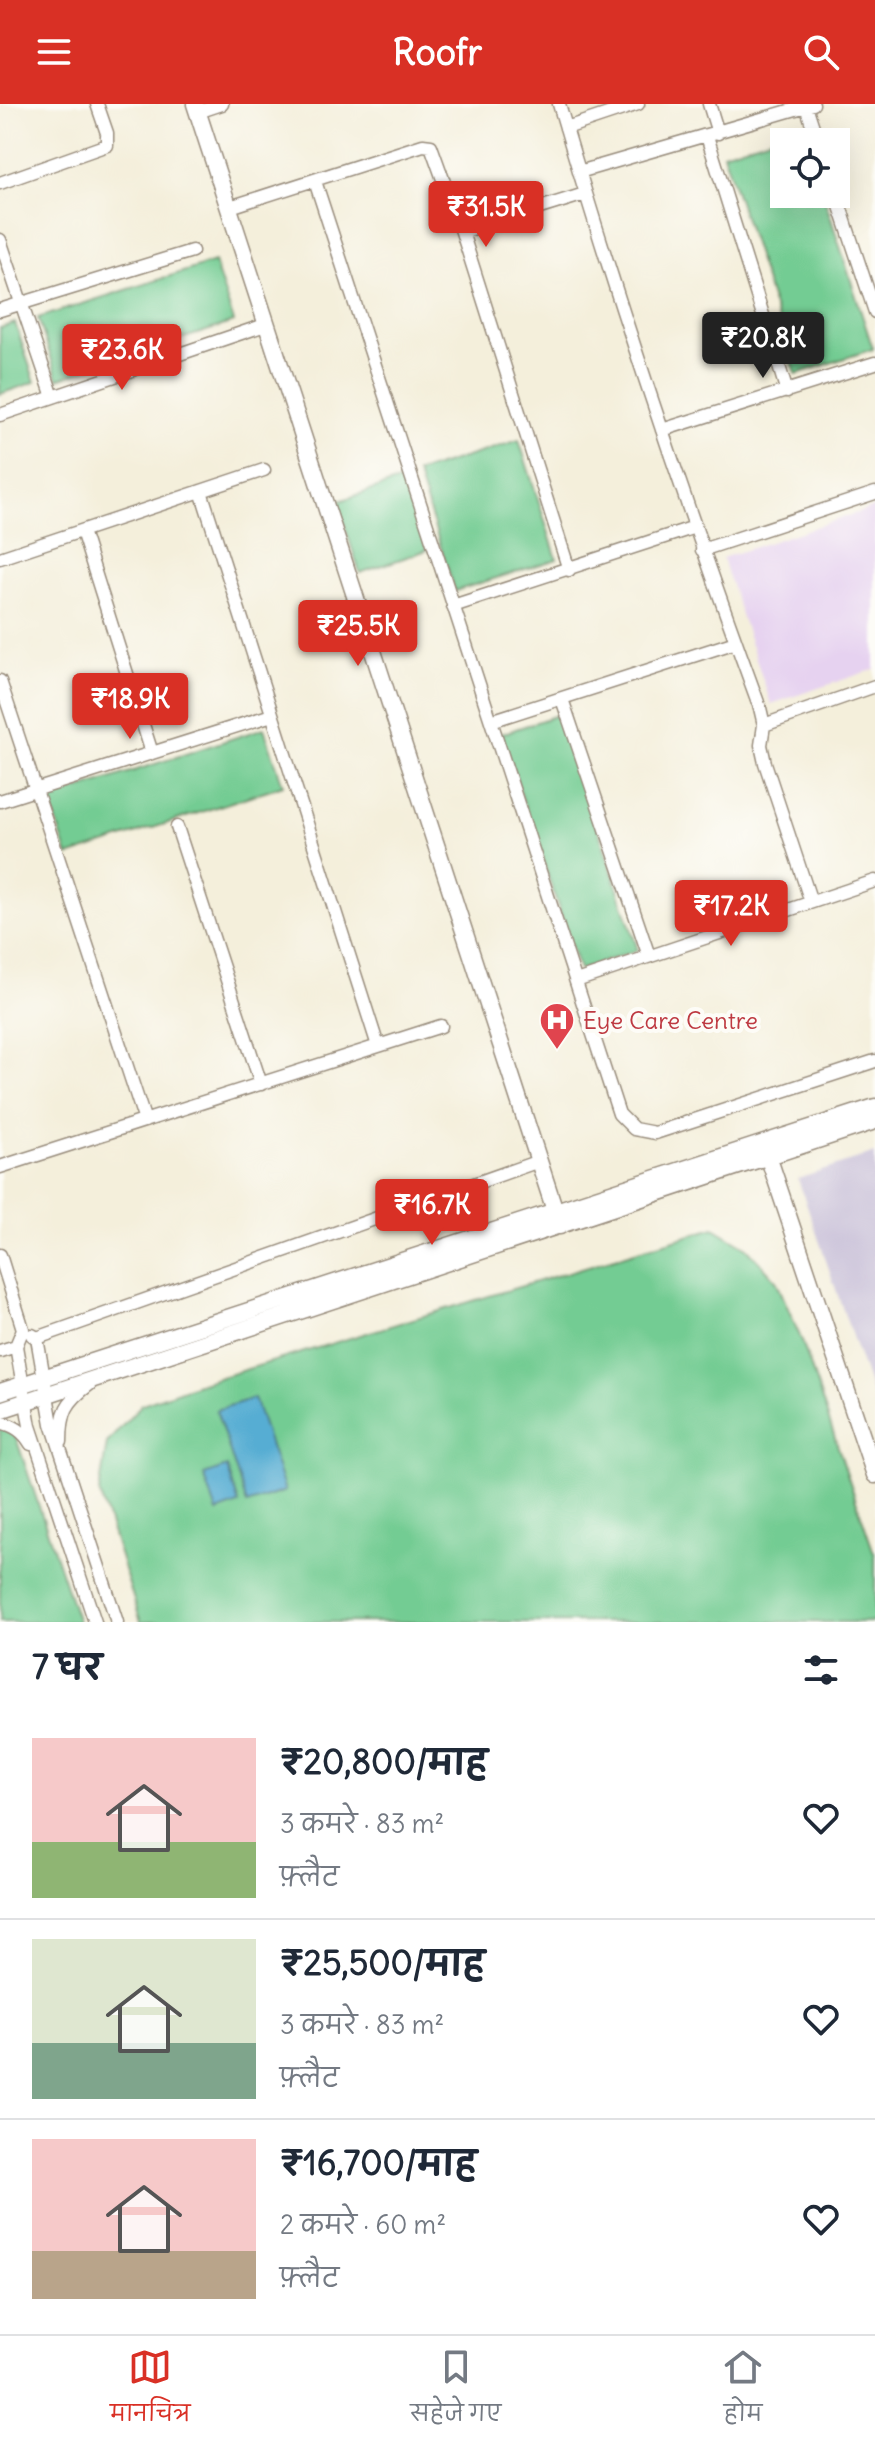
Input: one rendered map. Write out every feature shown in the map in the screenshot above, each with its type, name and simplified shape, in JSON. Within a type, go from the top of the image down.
[{"type":"main road","points":[[197,108],[558,1219]]},
{"type":"main road","points":[[0,1410],[766,1150],[875,1107]]},
{"type":"main road","points":[[766,1150],[875,1121]]},
{"type":"main road","points":[[766,1150],[875,1475]]},
{"type":"main road","points":[[0,1392],[558,1219]]},
{"type":"street","points":[[0,183],[107,145],[107,133],[97,104]]},
{"type":"street","points":[[197,108],[222,104]]},
{"type":"street","points":[[559,104],[662,430],[760,708],[764,725],[761,745],[765,763],[811,902]]},
{"type":"street","points":[[566,128],[638,104]]},
{"type":"street","points":[[709,104],[713,134],[787,392]]},
{"type":"street","points":[[579,172],[810,105],[815,128]]},
{"type":"street","points":[[230,207],[428,145],[435,151],[569,570]]},
{"type":"street","points":[[315,181],[619,1114],[634,1129],[655,1133],[875,1061]]},
{"type":"street","points":[[462,232],[585,194]]},
{"type":"street","points":[[841,208],[875,312]]},
{"type":"street","points":[[0,240],[53,397]]},
{"type":"street","points":[[0,310],[192,251]]},
{"type":"street","points":[[0,415],[268,324]]},
{"type":"street","points":[[662,430],[875,363]]},
{"type":"street","points":[[0,558],[264,470]]},
{"type":"street","points":[[201,491],[378,1046]]},
{"type":"street","points":[[702,550],[875,493]]},
{"type":"street","points":[[453,606],[695,527]]},
{"type":"street","points":[[82,531],[152,753]]},
{"type":"street","points":[[491,721],[736,642]]},
{"type":"street","points":[[0,681],[145,1121]]},
{"type":"street","points":[[764,725],[875,686]]},
{"type":"street","points":[[562,699],[649,956]]},
{"type":"street","points":[[0,801],[272,715]]},
{"type":"street","points":[[177,827],[261,1084]]},
{"type":"street","points":[[576,981],[875,881]]},
{"type":"street","points":[[0,1167],[441,1026]]},
{"type":"street","points":[[37,1338],[539,1161]]},
{"type":"street","points":[[0,1255],[23,1329],[16,1346],[30,1426],[95,1622]]},
{"type":"street","points":[[23,1329],[37,1338],[52,1424],[117,1622]]},
{"type":"street","points":[[0,1351],[16,1346]]},
{"type":"street","points":[[61,1452],[63,1415],[67,1405],[99,1378]]},
{"type":"street","points":[[0,1422],[23,1432],[41,1460]]},
{"type":"shaded area","points":[[875,507],[875,669],[771,704],[722,558]]},
{"type":"shaded area","points":[[875,1153],[875,1403],[798,1179]]},
{"type":"green space","points":[[770,138],[770,208],[828,208],[873,349],[796,374],[723,153]]},
{"type":"green space","points":[[214,262],[234,322],[58,379],[38,318]]},
{"type":"green space","points":[[15,323],[35,382],[0,394],[0,328]]},
{"type":"green space","points":[[519,440],[557,559],[455,591],[417,473]]},
{"type":"green space","points":[[404,479],[427,550],[360,573],[337,502]]},
{"type":"green space","points":[[560,714],[638,950],[579,970],[501,734]]},
{"type":"green space","points":[[264,728],[283,785],[68,856],[49,799]]},
{"type":"green space","points":[[714,1228],[747,1248],[776,1280],[802,1341],[875,1556],[875,1622],[141,1622],[99,1492],[107,1443],[142,1404],[198,1384]]},
{"type":"green space","points":[[12,1426],[78,1622],[0,1622],[0,1429]]},
{"type":"water","points":[[254,1398],[285,1491],[247,1504],[216,1410]]},
{"type":"water","points":[[227,1467],[239,1504],[217,1512],[204,1475]]},
{"type":"place","name":"Eye Care Centre","points":[[557,1051]]}]
